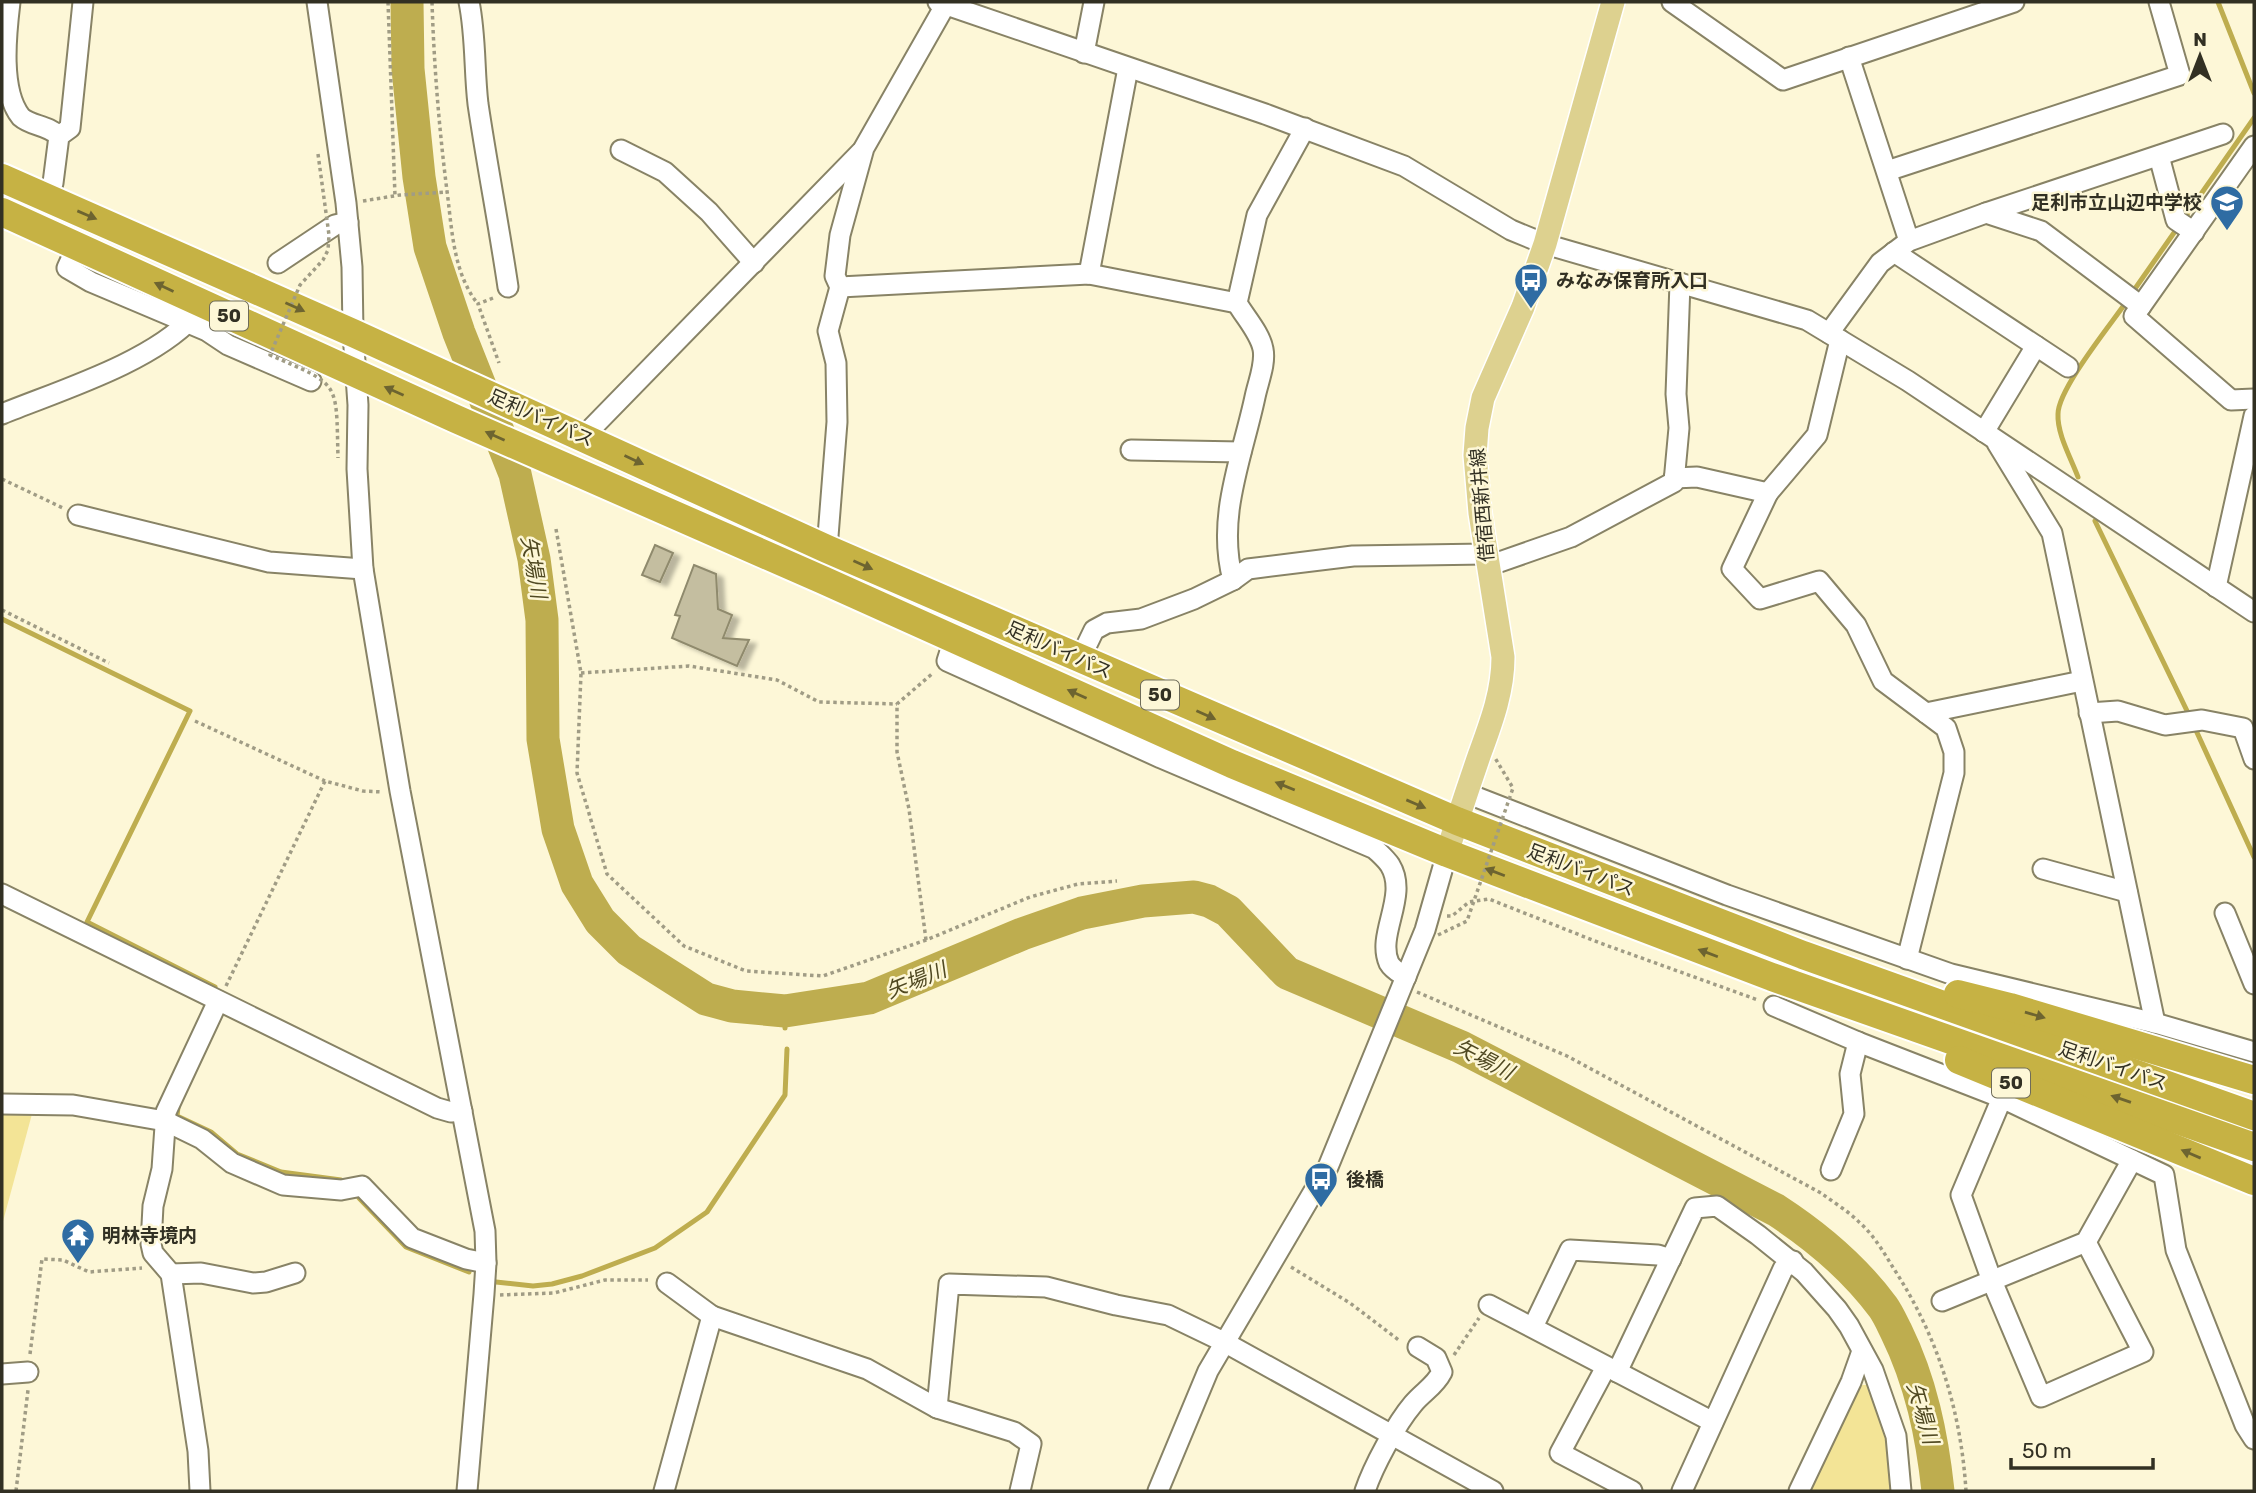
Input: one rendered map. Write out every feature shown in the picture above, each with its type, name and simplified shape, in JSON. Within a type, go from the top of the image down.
[{"type":"highway","name":"足利バイパス","points":[[2,178],[353,333],[827,549],[1457,821],[1802,955],[2254,1116]]},
{"type":"highway","name":"足利バイパス","points":[[2,212],[77,246],[195,314],[357,374],[534,453],[951,650],[1447,853],[1772,977],[2254,1147]]},
{"type":"highway","name":"50","points":[[1802,955],[2010,1007],[2254,1080]]},
{"type":"highway","name":"50","points":[[1772,977],[2005,1090],[2254,1181]]},
{"type":"main road","name":"借宿西新井線","points":[[1447,853],[1493,716],[1503,674],[1503,657],[1477,482],[1477,428],[1483,398],[1523,307],[1545,244],[1613,2]]},
{"type":"street","points":[[10,2],[3,78],[9,95],[19,115],[44,125],[59,136]]},
{"type":"street","points":[[48,198],[53,183],[59,136],[71,128],[83,2]]},
{"type":"street","points":[[317,2],[352,267],[357,374],[357,469],[363,569],[400,791],[482,1213],[486,1263],[467,1491]]},
{"type":"street","points":[[469,2],[474,29],[478,102],[508,287]]},
{"type":"street","points":[[1084,53],[1094,2]]},
{"type":"street","points":[[1672,2],[1783,80],[2014,2]]},
{"type":"street","points":[[1887,172],[2180,75],[2160,2]]},
{"type":"street","points":[[827,549],[837,422],[836,363],[828,331],[840,287],[835,276],[840,235],[864,148],[944,3],[1305,128],[1404,166],[1511,230],[1545,244],[1807,320],[1908,381],[2254,612]]},
{"type":"street","points":[[1849,58],[1887,172],[1902,247],[2068,367]]},
{"type":"street","points":[[1089,274],[1128,68]]},
{"type":"street","points":[[1233,580],[1227,528],[1233,478],[1248,430],[1263,359],[1259,340],[1237,303],[1257,215],[1305,128]]},
{"type":"street","points":[[1907,959],[1954,773],[1954,752],[1945,728],[1883,681],[1856,625],[1819,581],[1760,599],[1732,569],[1768,493],[1817,435],[1834,337],[1880,263],[1902,247],[1986,213],[2223,134]]},
{"type":"street","points":[[2254,146],[2134,316],[2231,400],[2254,398]]},
{"type":"street","points":[[583,437],[864,148]]},
{"type":"street","points":[[621,150],[665,172],[709,212],[754,263]]},
{"type":"street","points":[[2159,156],[2176,220],[2193,232]]},
{"type":"street","points":[[1986,213],[2041,231],[2141,306]]},
{"type":"street","points":[[278,263],[335,225],[348,222]]},
{"type":"street","points":[[840,287],[1089,274],[1237,303]]},
{"type":"street","points":[[1080,659],[1094,630],[1107,623],[1141,619],[1233,580],[1248,569],[1353,556],[1487,560],[1571,537],[1674,482],[1679,428],[1676,394],[1680,283]]},
{"type":"street","points":[[2,414],[134,359],[179,331],[195,314],[207,331],[228,345],[311,381]]},
{"type":"street","points":[[1989,436],[2036,346]]},
{"type":"street","points":[[2216,587],[2254,416]]},
{"type":"street","points":[[1989,436],[2052,533],[2155,1023]]},
{"type":"street","points":[[1132,450],[1241,452]]},
{"type":"street","points":[[1674,478],[1697,477],[1768,493]]},
{"type":"street","points":[[78,515],[269,562],[363,569]]},
{"type":"street","points":[[951,650],[1161,758],[1375,849],[1390,866],[1395,879],[1395,900],[1387,953],[1402,987]]},
{"type":"street","points":[[1926,713],[2082,681]]},
{"type":"street","points":[[2089,713],[2118,711],[2165,725],[2202,720],[2244,728],[2254,759]]},
{"type":"street","points":[[1466,793],[1727,895],[1951,974],[2155,1023],[2254,1052]]},
{"type":"street","points":[[1158,1491],[1208,1371],[1328,1167],[1431,912],[1447,853]]},
{"type":"street","points":[[2043,869],[2127,892]]},
{"type":"street","points":[[2,894],[437,1108],[451,1112],[462,1111]]},
{"type":"street","points":[[2225,913],[2254,984]]},
{"type":"street","points":[[200,1491],[198,1451],[166,1269],[153,1253],[151,1226],[162,1169],[166,1112],[218,1001]]},
{"type":"street","points":[[1774,1006],[1858,1042],[2005,1090],[2164,1175],[2176,1250],[2245,1425],[2254,1439]]},
{"type":"street","points":[[1831,1170],[1854,1114],[1850,1074],[1858,1042]]},
{"type":"street","points":[[2005,1090],[1961,1195],[1992,1281],[2041,1397],[2143,1352],[2087,1242]]},
{"type":"street","points":[[2,1104],[73,1105],[165,1121],[202,1139],[232,1164],[283,1185],[341,1190],[362,1186],[412,1238],[466,1259],[486,1263]]},
{"type":"street","points":[[1942,1301],[2087,1242],[2132,1160]]},
{"type":"street","points":[[1632,1491],[1589,1471],[1560,1453],[1611,1369],[1671,1259],[1695,1208],[1717,1206],[1793,1261],[1838,1309],[1876,1378],[1896,1436],[1901,1491]]},
{"type":"street","points":[[1533,1327],[1570,1250],[1658,1255],[1671,1259]]},
{"type":"street","points":[[1682,1491],[1783,1269],[1793,1261]]},
{"type":"street","points":[[166,1269],[253,1283],[267,1282],[295,1273]]},
{"type":"street","points":[[667,1283],[712,1316],[867,1369],[937,1408],[1014,1432],[1031,1444],[1020,1491]]},
{"type":"street","points":[[937,1408],[949,1284],[1046,1287],[1168,1315],[1224,1342],[1493,1491]]},
{"type":"street","points":[[1489,1305],[1713,1422]]},
{"type":"street","points":[[664,1491],[712,1316]]},
{"type":"street","points":[[1365,1491],[1392,1436],[1412,1404],[1433,1387],[1442,1372],[1436,1358],[1418,1347]]},
{"type":"street","points":[[1799,1491],[1863,1351]]},
{"type":"street","points":[[2,1374],[28,1372]]},
{"type":"path","points":[[388,2],[398,195]]},
{"type":"path","points":[[432,2],[440,143],[454,249],[471,296],[478,304],[499,363]]},
{"type":"path","points":[[318,154],[329,235],[328,250],[323,260],[300,285],[270,355],[318,376],[330,387],[337,401],[338,458]]},
{"type":"path","points":[[355,202],[445,191]]},
{"type":"path","points":[[478,304],[504,293],[508,287]]},
{"type":"path","points":[[2,478],[78,515]]},
{"type":"path","points":[[556,529],[581,673],[577,773],[607,874],[684,946],[746,971],[823,976],[926,940],[1030,897],[1078,884],[1117,881]]},
{"type":"path","points":[[2,610],[109,663]]},
{"type":"path","points":[[926,940],[909,809],[897,752],[897,704],[951,650]]},
{"type":"path","points":[[581,673],[689,666],[777,680],[819,702],[897,704]]},
{"type":"path","points":[[195,721],[325,782],[363,791],[400,791]]},
{"type":"path","points":[[1438,936],[1467,921],[1513,788],[1495,758]]},
{"type":"path","points":[[218,1001],[325,782]]},
{"type":"path","points":[[1431,912],[1452,916],[1469,902],[1489,899],[1600,943],[1774,1006]]},
{"type":"path","points":[[1402,987],[1567,1056],[1821,1193],[1859,1222],[1878,1243],[1912,1298],[1939,1355],[1961,1443],[1966,1491]]},
{"type":"path","points":[[1274,1257],[1350,1303],[1401,1342],[1418,1347]]},
{"type":"path","points":[[16,1491],[42,1259],[63,1260],[89,1272],[166,1269]]},
{"type":"path","points":[[484,1294],[537,1295],[605,1280],[650,1280],[667,1283]]},
{"type":"path","points":[[1442,1372],[1489,1305]]},
{"type":"shaded area","points":[[32,1114],[2,1225],[2,1115]]},
{"type":"shaded area","points":[[1858,1385],[1873,1385],[1890,1439],[1894,1491],[1809,1491]]},
{"type":"building","points":[[655,545],[673,553],[660,582],[642,575]]},
{"type":"building","points":[[694,565],[716,574],[718,609],[732,615],[723,638],[749,640],[737,666],[672,638],[680,616],[675,615]]},
{"type":"waterway","name":"矢場川","points":[[407,2],[408,69],[419,177],[430,247],[459,333],[515,474],[534,559],[542,620],[543,739],[558,829],[577,884],[600,921],[629,950],[706,999],[732,1006],[785,1011],[869,998],[1022,934],[1082,913],[1143,901],[1194,897],[1209,901],[1228,911],[1287,973],[1461,1047],[1776,1210],[1820,1242],[1872,1293],[1896,1331],[1924,1409],[1938,1491]]},
{"type":"waterway","points":[[2218,2],[2254,93]]},
{"type":"waterway","points":[[2132,293],[2254,118]]},
{"type":"waterway","points":[[2078,477],[2058,422],[2060,403],[2076,373],[2127,301]]},
{"type":"waterway","points":[[2095,521],[2190,717]]},
{"type":"waterway","points":[[2,619],[190,711],[87,922],[215,987]]},
{"type":"waterway","points":[[2194,726],[2254,857]]},
{"type":"waterway","points":[[785,1011],[785,1028]]},
{"type":"waterway","points":[[496,1282],[533,1286],[582,1276],[655,1248],[707,1212],[785,1095],[787,1049]]},
{"type":"waterway","points":[[178,1107],[177,1116],[211,1132],[237,1154],[281,1172],[341,1180]]},
{"type":"waterway","points":[[359,1198],[406,1247],[469,1272]]},
{"type":"place","name":"足利市立山辺中学校","points":[[2227,232]]},
{"type":"place","name":"みなみ保育所入口","points":[[1531,310]]},
{"type":"place","name":"後橋","points":[[1321,1209]]},
{"type":"place","name":"明林寺境内","points":[[78,1265]]}]
